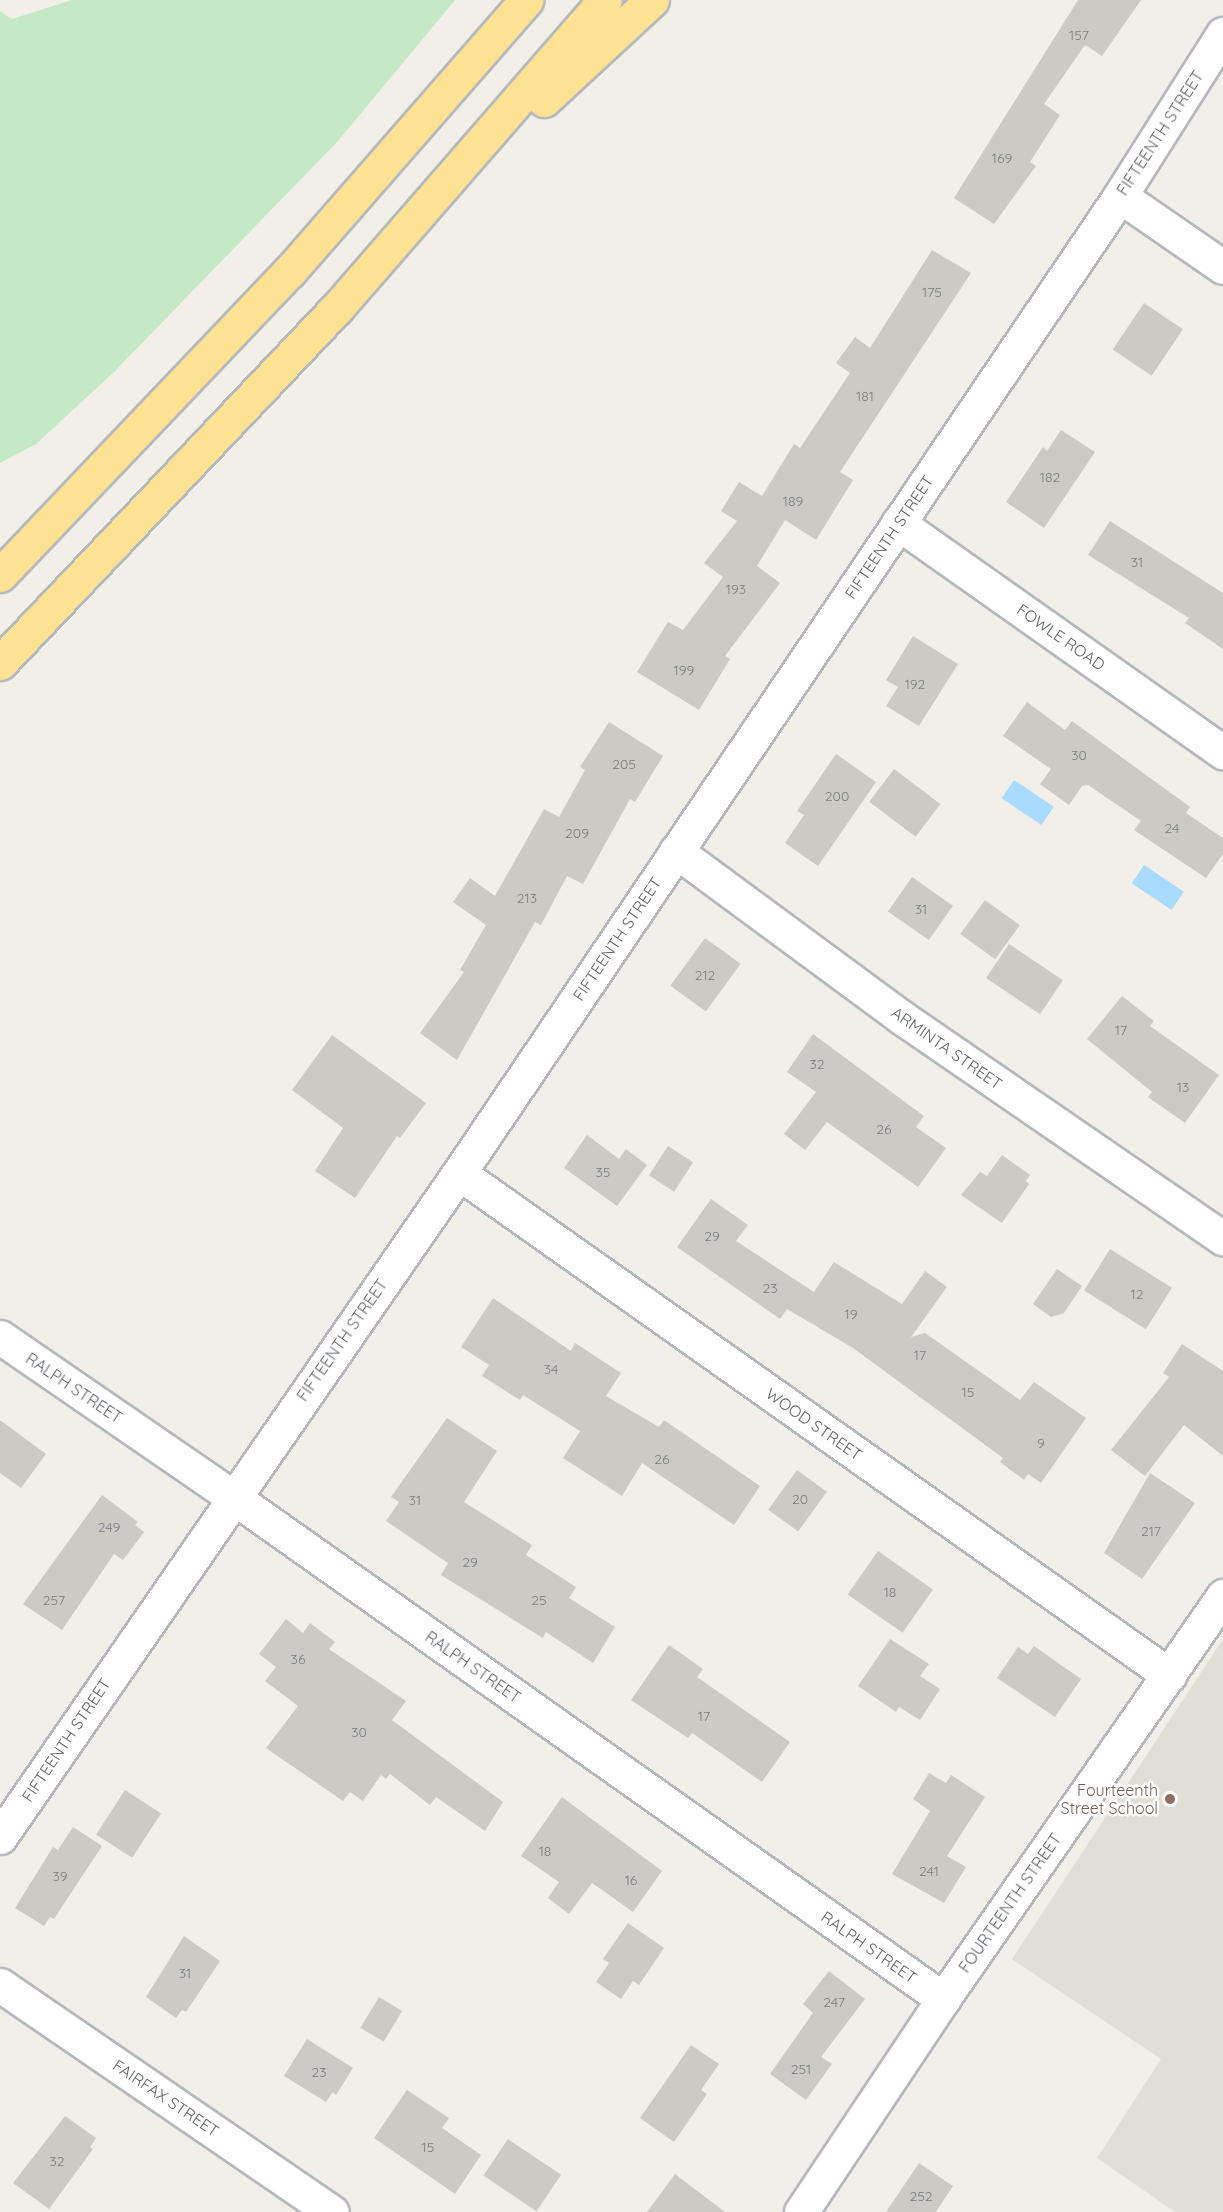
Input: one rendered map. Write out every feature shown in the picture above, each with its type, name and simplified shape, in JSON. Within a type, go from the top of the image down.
[{"type":"highway","points":[[0,575],[289,272],[526,0]]},
{"type":"highway","points":[[0,663],[338,308],[605,0]]},
{"type":"highway","points":[[424,211],[652,0]]},
{"type":"street","name":"FIFTEENTH STREET","points":[[0,1838],[233,1497],[459,1173],[1120,196],[1223,34]]},
{"type":"street","points":[[1120,196],[1223,267]]},
{"type":"street","name":"FOWLE ROAD","points":[[898,523],[1223,752]]},
{"type":"street","name":"ARMINTA STREET","points":[[676,851],[901,1017],[1223,1238]]},
{"type":"street","name":"WOOD STREET","points":[[459,1173],[1169,1675]]},
{"type":"street","name":"RALPH STREET","points":[[0,1337],[233,1497],[943,1999]]},
{"type":"street","name":"FOURTEENTH STREET","points":[[801,2212],[943,1999],[1223,1596]]},
{"type":"street","name":"FAIRFAX STREET","points":[[0,1985],[332,2212]]},
{"type":"shaded area","name":"Fourteenth Street School","points":[[1223,1639],[1223,2212],[1175,2212],[1097,2158],[1161,2059],[1012,1959]]},
{"type":"green space","points":[[72,0],[455,0],[338,141],[113,373],[36,444],[0,463],[0,11],[12,19]]},
{"type":"water","points":[[1014,780],[1054,807],[1041,825],[1002,798]]},
{"type":"water","points":[[1144,865],[1184,892],[1171,910],[1132,883]]},
{"type":"building","points":[[1078,0],[1141,0],[1102,56],[1085,45],[1044,104],[1060,115],[1030,162],[1036,166],[994,224],[954,198]]},
{"type":"building","points":[[932,250],[971,273],[840,472],[853,480],[816,540],[785,520],[757,566],[780,583],[725,656],[730,659],[699,710],[637,672],[668,622],[683,630],[723,577],[704,563],[737,521],[721,511],[739,482],[762,496],[794,444],[800,448],[850,373],[836,363],[855,337],[870,348]]},
{"type":"building","points":[[1144,303],[1183,329],[1152,376],[1113,349]]},
{"type":"building","points":[[1061,430],[1095,452],[1044,528],[1006,502],[1043,447],[1047,451]]},
{"type":"building","points":[[1110,521],[1223,593],[1223,649],[1185,623],[1189,618],[1088,555]]},
{"type":"building","points":[[913,636],[958,664],[919,726],[886,706],[898,687],[886,680]]},
{"type":"building","points":[[1027,702],[1065,730],[1072,721],[1190,807],[1186,813],[1223,838],[1223,854],[1206,878],[1134,830],[1141,821],[1088,785],[1082,786],[1069,805],[1040,784],[1051,769],[1003,736]]},
{"type":"building","points":[[609,722],[663,756],[635,802],[630,799],[583,884],[567,876],[541,925],[535,922],[457,1060],[420,1033],[464,972],[460,970],[486,925],[453,902],[470,878],[495,896],[544,809],[559,817],[585,770],[580,767]]},
{"type":"building","points":[[836,754],[876,782],[818,866],[785,843],[804,815],[797,811]]},
{"type":"building","points":[[894,769],[940,804],[916,837],[869,802]]},
{"type":"building","points":[[912,877],[953,906],[929,940],[888,911]]},
{"type":"building","points":[[985,900],[1020,925],[995,959],[960,934]]},
{"type":"building","points":[[705,938],[741,964],[706,1012],[670,986]]},
{"type":"building","points":[[1009,944],[1063,980],[1040,1014],[986,978]]},
{"type":"building","points":[[1122,996],[1154,1021],[1150,1026],[1219,1075],[1185,1123],[1148,1097],[1152,1092],[1087,1039]]},
{"type":"building","points":[[813,1034],[924,1116],[916,1127],[946,1148],[918,1187],[827,1122],[805,1150],[784,1134],[816,1092],[787,1072]]},
{"type":"building","points":[[332,1035],[426,1103],[400,1138],[397,1136],[355,1198],[315,1171],[343,1128],[292,1090]]},
{"type":"building","points":[[587,1135],[619,1159],[626,1149],[647,1165],[617,1206],[564,1168]]},
{"type":"building","points":[[668,1146],[693,1162],[674,1192],[649,1175]]},
{"type":"building","points":[[1002,1155],[1030,1175],[1026,1181],[1029,1184],[1002,1223],[961,1195],[980,1172],[987,1176]]},
{"type":"building","points":[[711,1199],[748,1225],[736,1241],[814,1292],[834,1262],[902,1304],[925,1271],[947,1287],[911,1337],[925,1333],[1020,1400],[1034,1382],[1086,1418],[1041,1483],[1028,1474],[1024,1480],[1000,1462],[1003,1458],[853,1348],[787,1309],[780,1319],[677,1247]]},
{"type":"building","points":[[1110,1249],[1172,1288],[1146,1329],[1084,1291]]},
{"type":"building","points":[[1057,1269],[1082,1286],[1064,1313],[1051,1317],[1033,1304]]},
{"type":"building","points":[[493,1298],[571,1351],[575,1343],[621,1373],[606,1396],[659,1427],[664,1420],[760,1486],[734,1525],[642,1463],[622,1496],[563,1458],[580,1431],[523,1395],[520,1400],[482,1376],[489,1365],[461,1347]]},
{"type":"building","points":[[1182,1344],[1223,1371],[1223,1456],[1184,1425],[1145,1476],[1111,1450],[1169,1377],[1163,1373]]},
{"type":"building","points":[[447,1418],[497,1451],[464,1502],[532,1545],[526,1555],[576,1587],[569,1598],[615,1627],[593,1663],[546,1632],[543,1638],[441,1575],[448,1563],[386,1521],[399,1502],[391,1497]]},
{"type":"building","points":[[0,1420],[46,1454],[21,1488],[0,1473]]},
{"type":"building","points":[[797,1470],[827,1492],[798,1531],[768,1510]]},
{"type":"building","points":[[1150,1473],[1195,1503],[1142,1579],[1104,1553]]},
{"type":"building","points":[[102,1495],[138,1522],[135,1525],[144,1532],[123,1560],[114,1554],[62,1630],[23,1604]]},
{"type":"building","points":[[878,1551],[933,1589],[902,1633],[848,1594]]},
{"type":"building","points":[[286,1619],[303,1633],[310,1623],[335,1642],[329,1649],[406,1701],[392,1720],[503,1802],[485,1831],[436,1797],[430,1805],[390,1774],[386,1779],[381,1775],[363,1801],[350,1792],[343,1801],[266,1748],[298,1706],[265,1681],[276,1667],[259,1654]]},
{"type":"building","points":[[890,1639],[929,1664],[920,1676],[940,1689],[920,1720],[899,1707],[896,1712],[858,1686]]},
{"type":"building","points":[[669,1645],[703,1669],[697,1677],[790,1742],[762,1782],[692,1733],[688,1738],[631,1700]]},
{"type":"building","points":[[1034,1646],[1081,1679],[1055,1717],[997,1678],[1018,1647],[1028,1654]]},
{"type":"building","points":[[929,1773],[946,1783],[951,1775],[985,1797],[947,1856],[966,1867],[944,1903],[892,1874],[930,1811],[913,1799]]},
{"type":"building","points":[[125,1790],[161,1813],[132,1858],[96,1834]]},
{"type":"building","points":[[562,1797],[662,1871],[633,1912],[592,1883],[569,1914],[548,1898],[559,1882],[521,1856]]},
{"type":"building","points":[[73,1827],[102,1846],[54,1919],[50,1917],[44,1926],[15,1908],[53,1847],[58,1850]]},
{"type":"building","points":[[628,1923],[664,1948],[639,1985],[633,1981],[621,1999],[596,1982],[609,1963],[603,1959]]},
{"type":"building","points":[[184,1936],[220,1961],[186,2012],[182,2010],[176,2018],[146,1997]]},
{"type":"building","points":[[829,1971],[865,1999],[821,2057],[832,2064],[806,2100],[770,2074],[813,2013],[803,2004]]},
{"type":"building","points":[[379,1997],[402,2011],[384,2042],[360,2028]]},
{"type":"building","points":[[307,2039],[353,2068],[336,2095],[333,2092],[326,2102],[284,2076]]},
{"type":"building","points":[[691,2045],[719,2064],[701,2090],[707,2094],[674,2142],[640,2118]]},
{"type":"building","points":[[407,2090],[449,2118],[442,2128],[481,2155],[455,2194],[374,2138]]},
{"type":"building","points":[[65,2116],[96,2138],[90,2147],[93,2149],[49,2209],[13,2183]]},
{"type":"building","points":[[508,2139],[561,2175],[536,2211],[483,2175]]},
{"type":"building","points":[[919,2163],[953,2186],[936,2212],[886,2212]]},
{"type":"building","points":[[675,2174],[725,2212],[647,2212]]},
{"type":"place","name":"Fourteenth Street School","points":[[1170,1799]]}]
